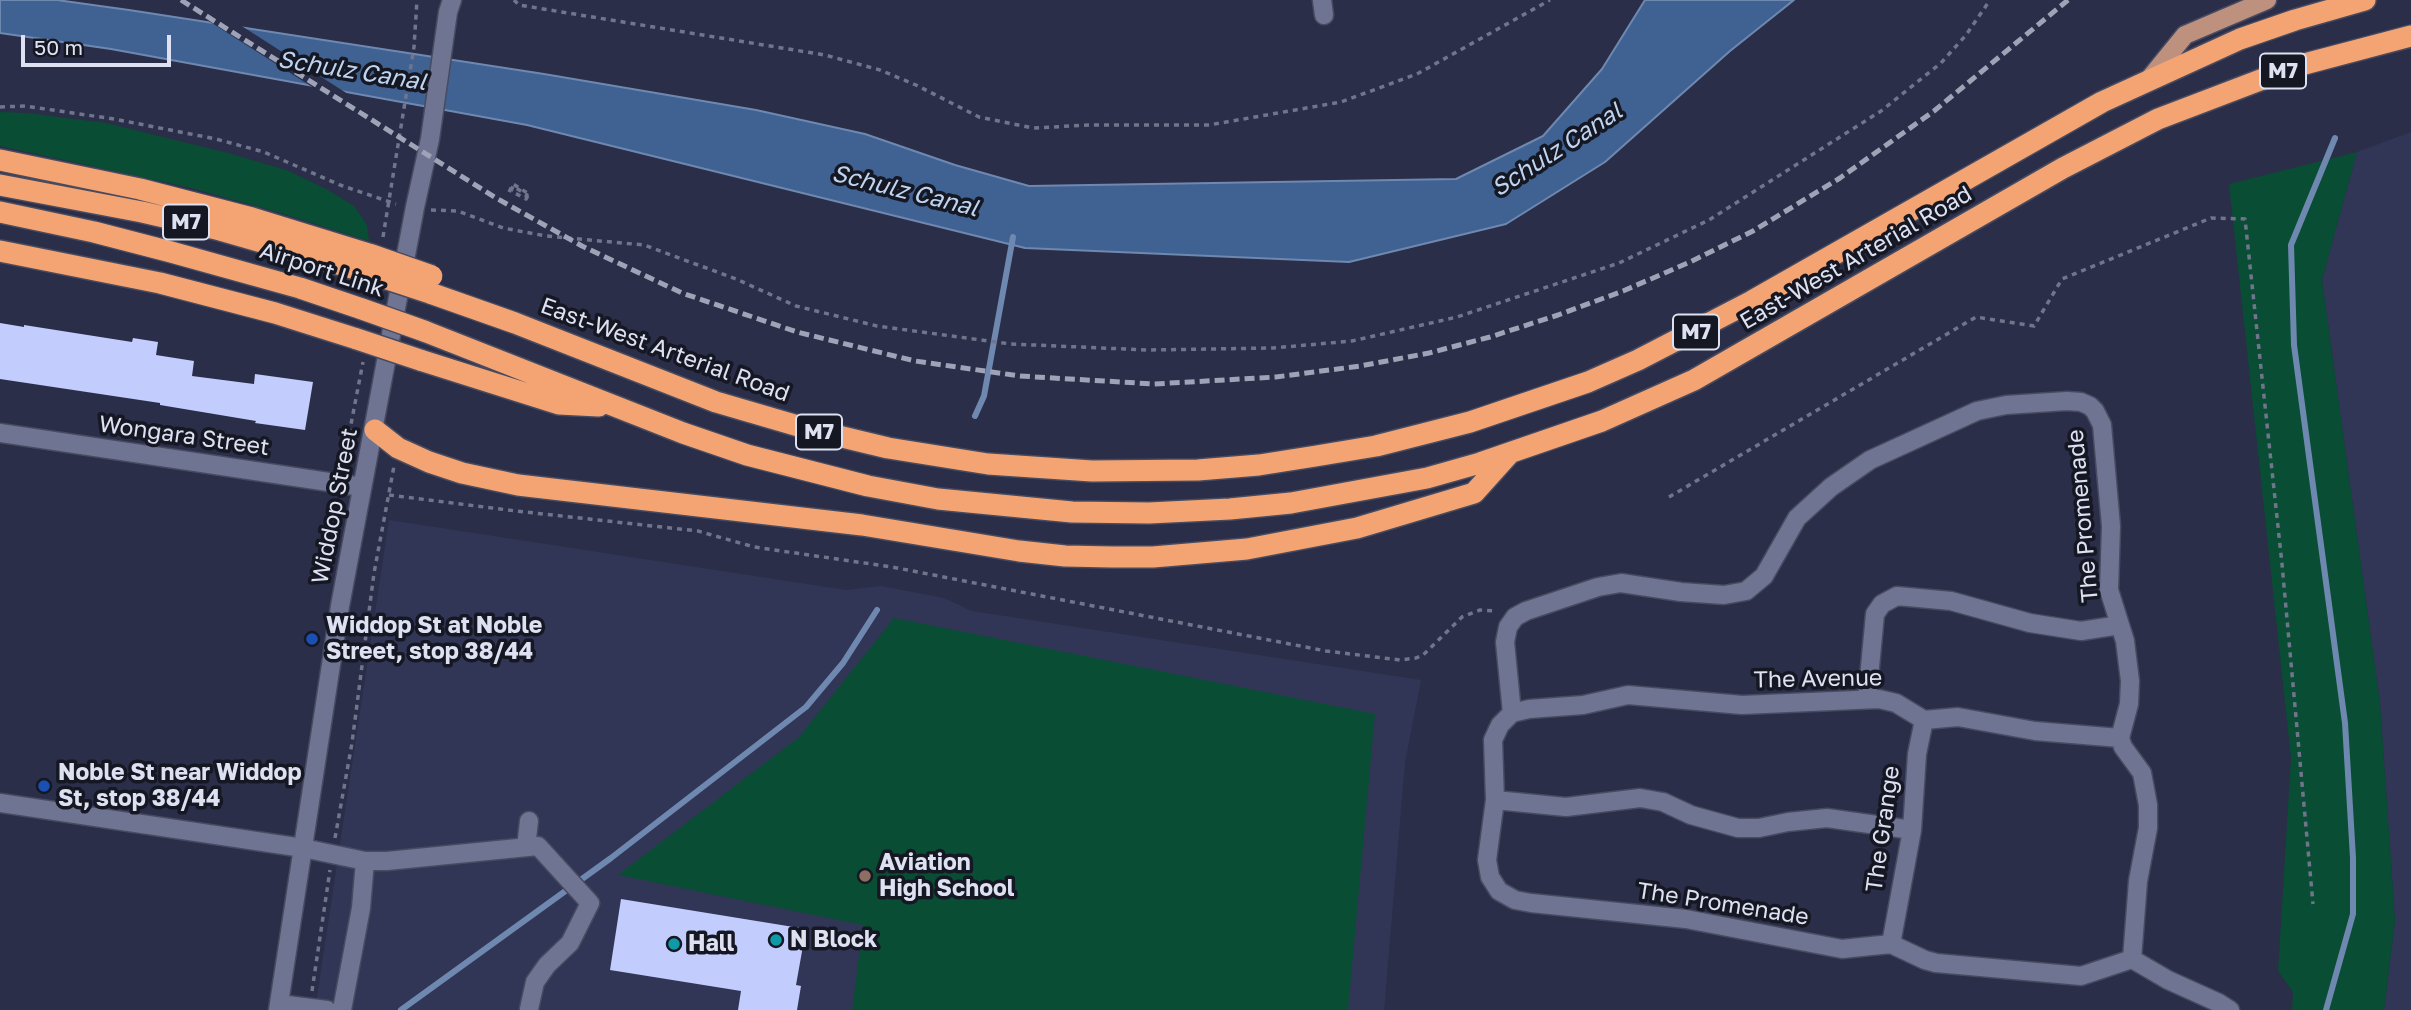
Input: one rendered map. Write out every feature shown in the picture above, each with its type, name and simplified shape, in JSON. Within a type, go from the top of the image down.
[{"type":"highway","name":"East-West Arterial Road","points":[[371,264],[431,284],[459,302],[716,402],[805,428],[888,448],[935,457],[1041,469],[1152,471],[1258,465],[1376,446],[1470,422],[1625,366],[1697,332],[2069,120],[2150,78],[2251,35],[2365,0]]},
{"type":"highway","name":"East-West Arterial Road","points":[[619,407],[682,433],[747,455],[835,479],[938,499],[1072,512],[1149,513],[1291,503],[1427,478],[1602,421],[1694,380],[2063,168],[2158,120],[2297,66],[2411,36]]},
{"type":"highway","points":[[0,160],[141,190],[252,218],[371,264]]},
{"type":"highway","name":"Airport Link","points":[[0,185],[192,223],[371,264]]},
{"type":"highway","name":"Airport Link","points":[[0,212],[94,232],[300,288],[424,331],[619,407]]},
{"type":"highway","points":[[0,251],[172,286],[275,313],[559,404],[619,407]]},
{"type":"highway","points":[[375,430],[398,448],[429,462],[462,473],[518,485],[862,525],[1019,551],[1112,557],[1247,549],[1357,528],[1474,493],[1512,452]]},
{"type":"main road","name":"East-West Arterial Road","points":[[2150,78],[2185,35],[2267,0]]},
{"type":"street","name":"Widdop Street","points":[[279,1007],[362,487],[434,115],[448,4]]},
{"type":"street","name":"The Promenade","points":[[1515,617],[1525,611],[1609,584],[1621,583],[1724,595],[1746,591],[1765,576],[1797,517],[1831,487],[1870,460],[1977,411],[2006,405],[2081,402],[2095,411],[2102,425],[2111,526],[2108,576],[2128,661],[2130,694],[2120,738]]},
{"type":"street","name":"Wongara Street","points":[[0,433],[362,487]]},
{"type":"street","points":[[1867,699],[1875,614],[1882,604],[1897,596],[1951,601],[2030,623],[2071,629],[2089,631],[2120,625]]},
{"type":"street","points":[[1512,713],[1505,642],[1508,627],[1515,617]]},
{"type":"street","name":"The Avenue","points":[[1512,713],[1583,705],[1628,695],[1742,705],[1867,699],[1896,703],[1924,720]]},
{"type":"street","name":"The Promenade","points":[[1512,713],[1500,725],[1493,740],[1495,800],[1488,868],[1499,891],[1515,900],[1686,919],[1842,949],[1891,944]]},
{"type":"street","points":[[1924,720],[1964,717],[2035,731],[2120,738],[2141,773],[2148,805],[2148,828],[2138,881],[2132,959]]},
{"type":"street","name":"The Grange","points":[[1891,944],[1912,830],[1917,754],[1924,720]]},
{"type":"street","points":[[1495,800],[1566,807],[1640,798],[1663,802],[1691,815],[1738,828],[1759,828],[1827,818],[1912,830]]},
{"type":"street","points":[[0,803],[303,848],[365,861],[538,846],[590,902],[570,943],[547,965],[535,982],[530,1009]]},
{"type":"street","points":[[526,847],[530,821]]},
{"type":"street","points":[[342,1010],[360,908],[365,861]]},
{"type":"street","points":[[1891,944],[1925,961],[1936,963],[2071,976],[2093,974],[2132,959],[2230,1010]]},
{"type":"street","points":[[279,1007],[318,1009]]},
{"type":"path","points":[[389,203],[414,47],[416,0]]},
{"type":"path","points":[[514,0],[519,5],[825,55],[880,70],[979,117],[1033,128],[1209,125],[1341,102],[1417,74],[1550,0]]},
{"type":"path","points":[[0,107],[25,106],[228,142],[264,152],[340,186],[389,203],[458,211],[503,228],[546,236],[644,246],[736,279],[796,306],[877,326],[1011,344],[1148,350],[1273,348],[1352,341],[1457,317],[1619,263],[1709,220],[1881,111],[1941,62],[1966,35],[1990,0]]},
{"type":"path","points":[[513,184],[530,194],[527,199],[510,191],[513,184]]},
{"type":"path","points":[[510,191],[513,187],[527,195],[524,201]]},
{"type":"path","points":[[318,1009],[333,854],[352,743],[374,573],[394,461]]},
{"type":"path","points":[[389,495],[516,512],[698,531],[754,547],[892,567],[1326,651],[1400,660],[1416,658],[1423,654],[1462,617],[1489,609],[1515,617]]},
{"type":"shaded area","points":[[2411,132],[2411,1010],[2384,1010],[2395,920],[2380,703],[2322,280],[2357,152]]},
{"type":"shaded area","name":"Aviation High School","points":[[389,520],[846,590],[881,586],[944,598],[972,611],[1421,680],[1405,763],[1384,1010],[315,1010]]},
{"type":"green space","points":[[0,112],[106,123],[289,171],[354,206],[367,225],[369,241],[191,188],[0,146]]},
{"type":"green space","points":[[2357,152],[2322,280],[2380,703],[2395,920],[2384,1010],[2292,1010],[2293,992],[2278,971],[2291,758],[2229,184]]},
{"type":"green space","points":[[894,618],[1375,714],[1348,1010],[852,1010],[863,925],[618,875],[799,737]]},
{"type":"water","name":"Schulz Canal","points":[[0,0],[57,0],[129,10],[544,74],[756,110],[865,134],[955,165],[1029,186],[1456,179],[1543,136],[1602,69],[1645,0],[1794,0],[1730,51],[1605,162],[1506,224],[1349,262],[1025,248],[527,125],[111,49],[0,33]]},
{"type":"pier","points":[[204,18],[237,23],[351,96],[317,90]]},
{"type":"building","points":[[0,323],[132,342],[133,338],[158,342],[156,355],[194,361],[192,376],[254,384],[255,374],[313,382],[305,430],[255,423],[256,421],[160,403],[0,379]]},
{"type":"building","points":[[621,899],[806,929],[796,985],[801,986],[797,1010],[738,1010],[741,991],[610,970]]},
{"type":"waterway","points":[[2326,1010],[2353,914],[2353,858],[2345,723],[2294,345],[2291,245],[2335,138]]},
{"type":"waterway","points":[[975,416],[984,396],[1013,237]]},
{"type":"waterway","points":[[401,1010],[611,858],[806,707],[843,663],[877,610]]},
{"type":"railway","points":[[181,0],[496,198],[582,246],[682,293],[797,332],[915,361],[1020,376],[1154,384],[1276,377],[1360,366],[1429,353],[1490,337],[1623,291],[1753,231],[1840,178],[1934,111],[2068,0]]},
{"type":"place","name":"Widdop St at Noble Street, stop 38/44","points":[[312,639]]},
{"type":"place","name":"Noble St near Widdop St, stop 38/44","points":[[44,786]]},
{"type":"place","name":"Aviation High School","points":[[865,876]]},
{"type":"place","name":"N Block","points":[[776,940]]},
{"type":"place","name":"Hall","points":[[674,944]]}]
